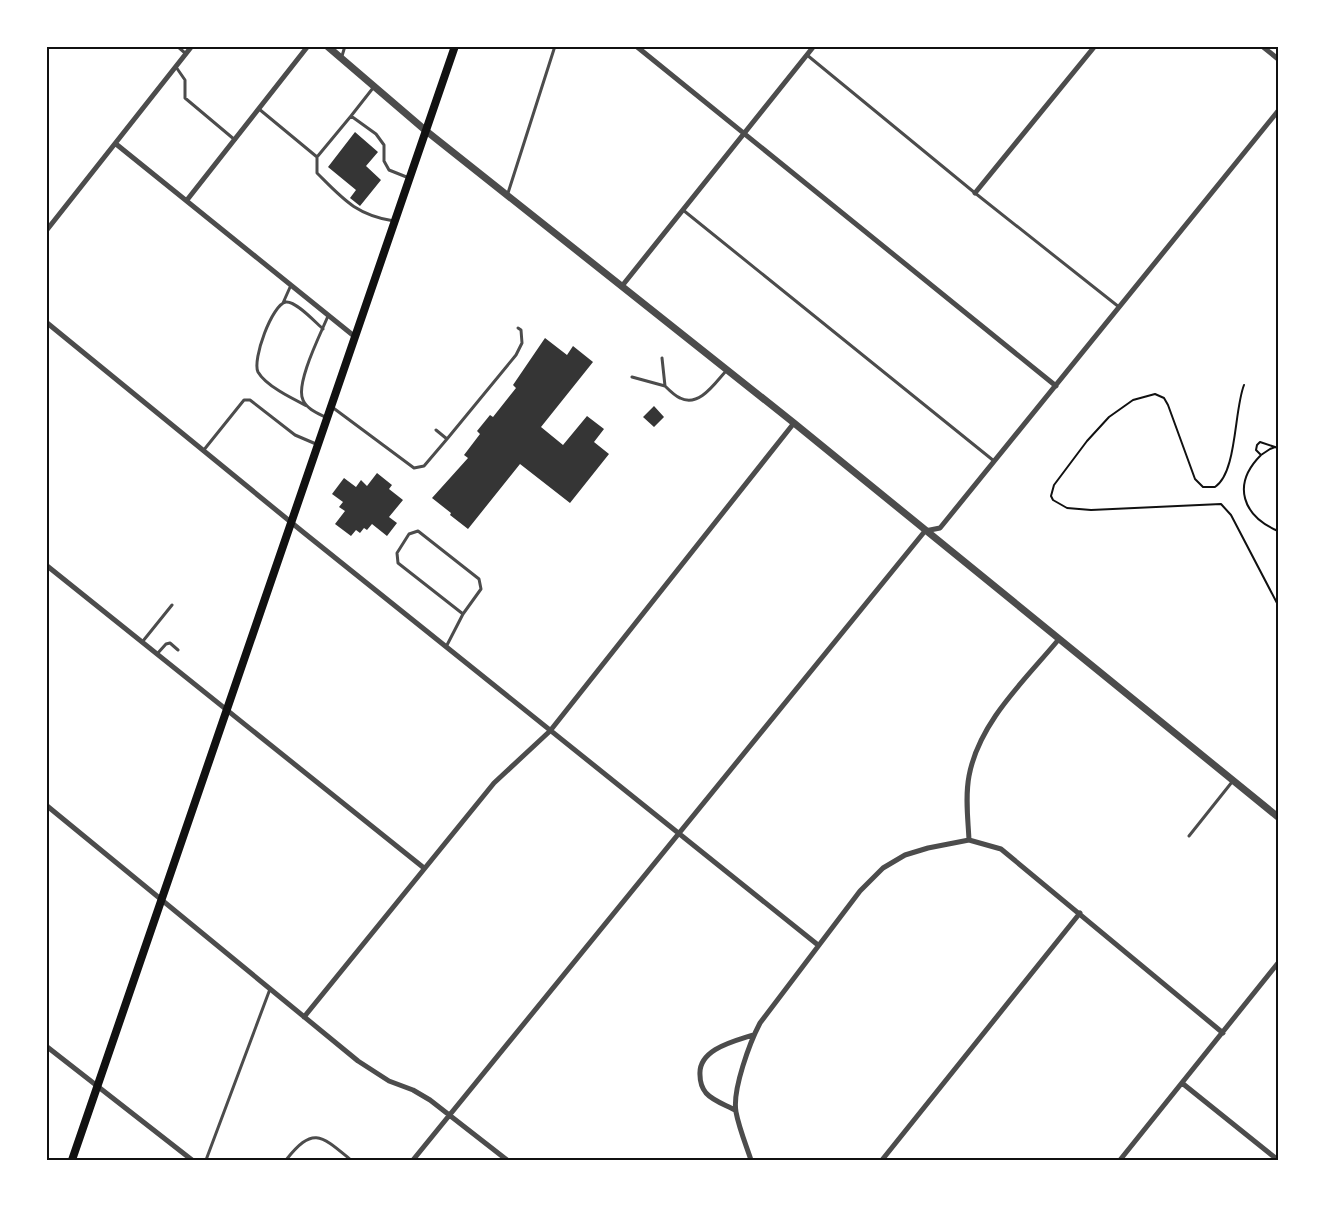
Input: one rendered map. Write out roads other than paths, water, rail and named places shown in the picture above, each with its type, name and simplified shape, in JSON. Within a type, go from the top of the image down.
[{"type":"main road","points":[[72,1161],[455,46]]},
{"type":"street","points":[[46,231],[192,46]]},
{"type":"street","points":[[187,200],[308,46]]},
{"type":"street","points":[[327,46],[425,130],[727,369],[1278,817]]},
{"type":"street","points":[[636,46],[1056,386]]},
{"type":"street","points":[[622,286],[814,46]]},
{"type":"street","points":[[975,193],[1095,46]]},
{"type":"street","points":[[1262,46],[1278,60]]},
{"type":"street","points":[[413,1161],[925,531],[940,528],[1278,111]]},
{"type":"street","points":[[116,144],[354,336]]},
{"type":"street","points":[[46,322],[818,945]]},
{"type":"street","points":[[304,1017],[494,783],[550,731],[794,423]]},
{"type":"street","points":[[46,565],[424,868]]},
{"type":"street","points":[[969,840],[966,795],[974,756],[994,717],[1059,639]]},
{"type":"street","points":[[46,805],[358,1061],[389,1081],[421,1095],[507,1161]]},
{"type":"street","points":[[751,1161],[735,1110],[741,1071],[753,1035],[860,891],[883,868],[905,855],[921,850],[969,840],[1001,849],[1223,1033]]},
{"type":"street","points":[[882,1161],[1080,914]]},
{"type":"street","points":[[1120,1161],[1278,963]]},
{"type":"street","points":[[735,1110],[706,1093],[700,1083],[699,1071],[713,1051],[753,1035]]},
{"type":"street","points":[[46,1046],[192,1161]]},
{"type":"street","points":[[1182,1083],[1278,1161]]},
{"type":"lane","points":[[177,46],[186,55]]},
{"type":"lane","points":[[341,58],[345,46]]},
{"type":"lane","points":[[507,195],[555,46]]},
{"type":"lane","points":[[807,55],[1119,307]]},
{"type":"lane","points":[[176,67],[185,80],[185,99],[235,140]]},
{"type":"lane","points":[[374,87],[317,157],[317,173],[362,213],[394,221]]},
{"type":"lane","points":[[259,109],[317,157]]},
{"type":"lane","points":[[351,116],[376,134],[384,145],[384,161],[389,170],[409,178]]},
{"type":"lane","points":[[683,210],[994,461]]},
{"type":"lane","points":[[291,285],[283,303],[275,310],[264,336],[256,362],[257,369],[263,377],[290,398],[326,418]]},
{"type":"lane","points":[[283,303],[294,304],[323,329]]},
{"type":"lane","points":[[307,406],[303,402],[301,389],[328,316]]},
{"type":"lane","points":[[331,406],[414,468],[424,466],[516,355],[522,343],[521,330],[518,327]]},
{"type":"lane","points":[[662,358],[665,386]]},
{"type":"lane","points":[[632,377],[665,386],[681,399],[694,401],[706,393],[727,369]]},
{"type":"lane","points":[[203,451],[244,400],[250,400],[295,435],[317,445]]},
{"type":"lane","points":[[436,430],[447,439]]},
{"type":"lane","points":[[446,647],[463,614],[481,589],[479,579],[418,531],[409,534],[397,553],[398,563],[463,614]]},
{"type":"lane","points":[[142,642],[172,605]]},
{"type":"lane","points":[[157,654],[166,644],[170,643],[178,650]]},
{"type":"lane","points":[[1189,836],[1233,780]]},
{"type":"lane","points":[[206,1161],[270,989]]},
{"type":"lane","points":[[286,1161],[299,1145],[308,1138],[316,1137],[327,1141],[351,1161]]}]
